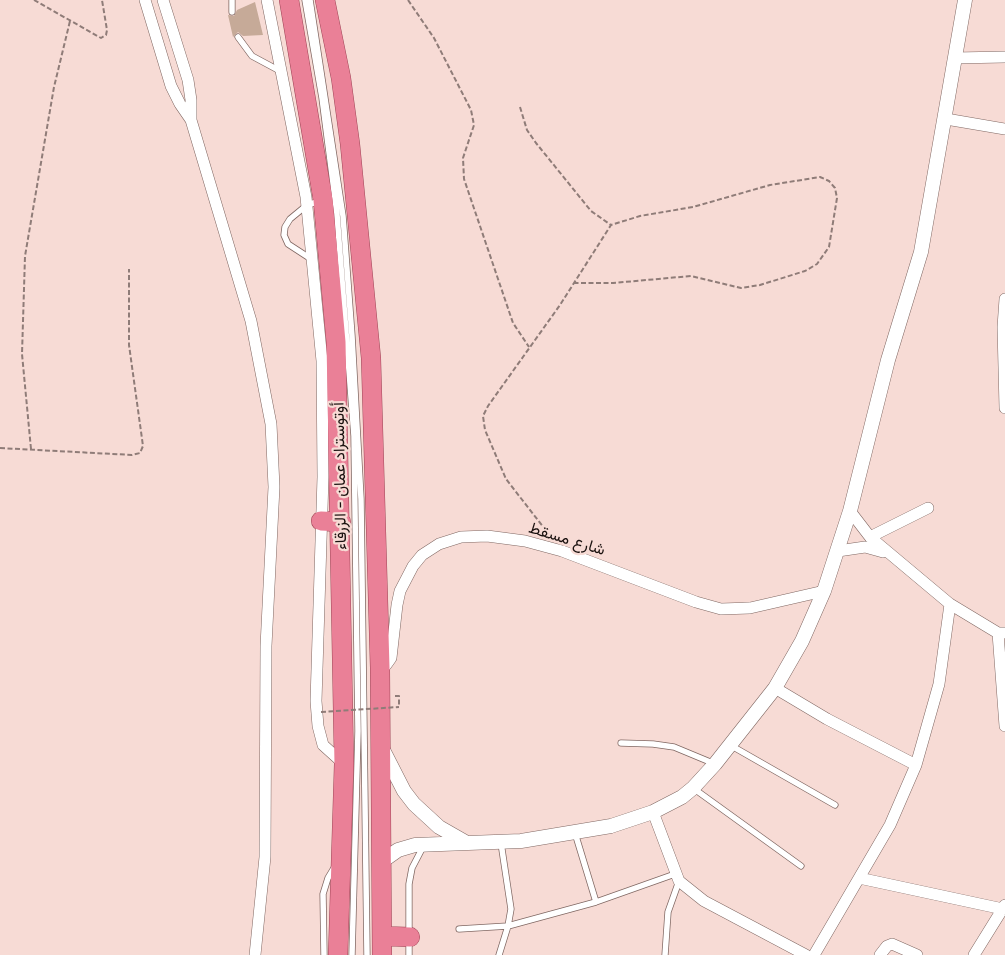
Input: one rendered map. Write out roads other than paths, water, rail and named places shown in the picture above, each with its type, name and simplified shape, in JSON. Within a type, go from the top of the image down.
[{"type":"highway","name":"أوتوستراد عمان - الزرقاء","points":[[289,0],[315,203],[336,342],[341,522],[344,764],[338,955]]},
{"type":"highway","points":[[325,0],[341,78],[366,294],[375,457],[380,668],[382,946],[409,946]]},
{"type":"highway","points":[[321,520],[341,522]]},
{"type":"street","points":[[145,0],[171,86],[191,120]]},
{"type":"street","points":[[163,0],[190,90],[191,120],[251,321],[271,424],[274,487],[266,646],[265,856],[255,955]]},
{"type":"street","points":[[267,0],[282,73],[315,203],[313,260],[322,361],[318,726],[323,745],[344,764]]},
{"type":"street","points":[[382,862],[398,850],[424,845],[502,843],[575,833],[611,826],[653,812],[682,797],[693,788],[715,764],[775,688],[802,642],[824,591],[850,511],[888,360],[921,252],[946,119],[965,0]]},
{"type":"street","points":[[955,58],[1005,57]]},
{"type":"street","points":[[946,119],[1005,129]]},
{"type":"street","points":[[1005,298],[1003,327],[1005,408]]},
{"type":"street","points":[[870,537],[928,508]]},
{"type":"street","points":[[850,511],[870,537],[950,604],[1002,633],[1001,693],[1005,726]]},
{"type":"street","name":"شارع مسقط","points":[[380,668],[386,665],[392,654],[397,605],[406,578],[422,555],[439,544],[461,537],[487,536],[525,541],[562,551],[696,602],[721,609],[750,608],[824,591]]},
{"type":"street","points":[[838,551],[865,547],[892,554]]},
{"type":"street","points":[[814,955],[896,813],[916,765],[938,684],[950,604]]},
{"type":"street","points":[[775,688],[827,720],[916,765]]},
{"type":"street","points":[[380,744],[396,776],[414,804],[438,827],[468,844]]},
{"type":"street","points":[[653,812],[677,878],[704,901],[806,955]]},
{"type":"street","points":[[859,878],[1004,907],[974,955]]},
{"type":"street","points":[[880,955],[887,946],[892,944],[917,955]]},
{"type":"lane","points":[[232,0],[232,12]]},
{"type":"lane","points":[[304,0],[322,98],[337,214],[354,436],[358,731],[352,955]]},
{"type":"lane","points":[[310,0],[343,216],[352,336],[361,509],[366,955]]},
{"type":"lane","points":[[238,37],[252,56],[282,73]]},
{"type":"lane","points":[[313,260],[288,244],[284,235],[290,219],[315,203]]},
{"type":"lane","points":[[621,743],[674,747],[715,764]]},
{"type":"lane","points":[[730,745],[835,805]]},
{"type":"lane","points":[[693,788],[801,866]]},
{"type":"lane","points":[[575,833],[596,902]]},
{"type":"lane","points":[[499,955],[508,926],[510,898],[502,843]]},
{"type":"lane","points":[[409,946],[410,876],[424,845]]},
{"type":"lane","points":[[324,955],[323,894],[328,878],[341,858]]},
{"type":"lane","points":[[459,929],[508,926],[677,878]]},
{"type":"lane","points":[[665,955],[668,912],[677,878]]}]
